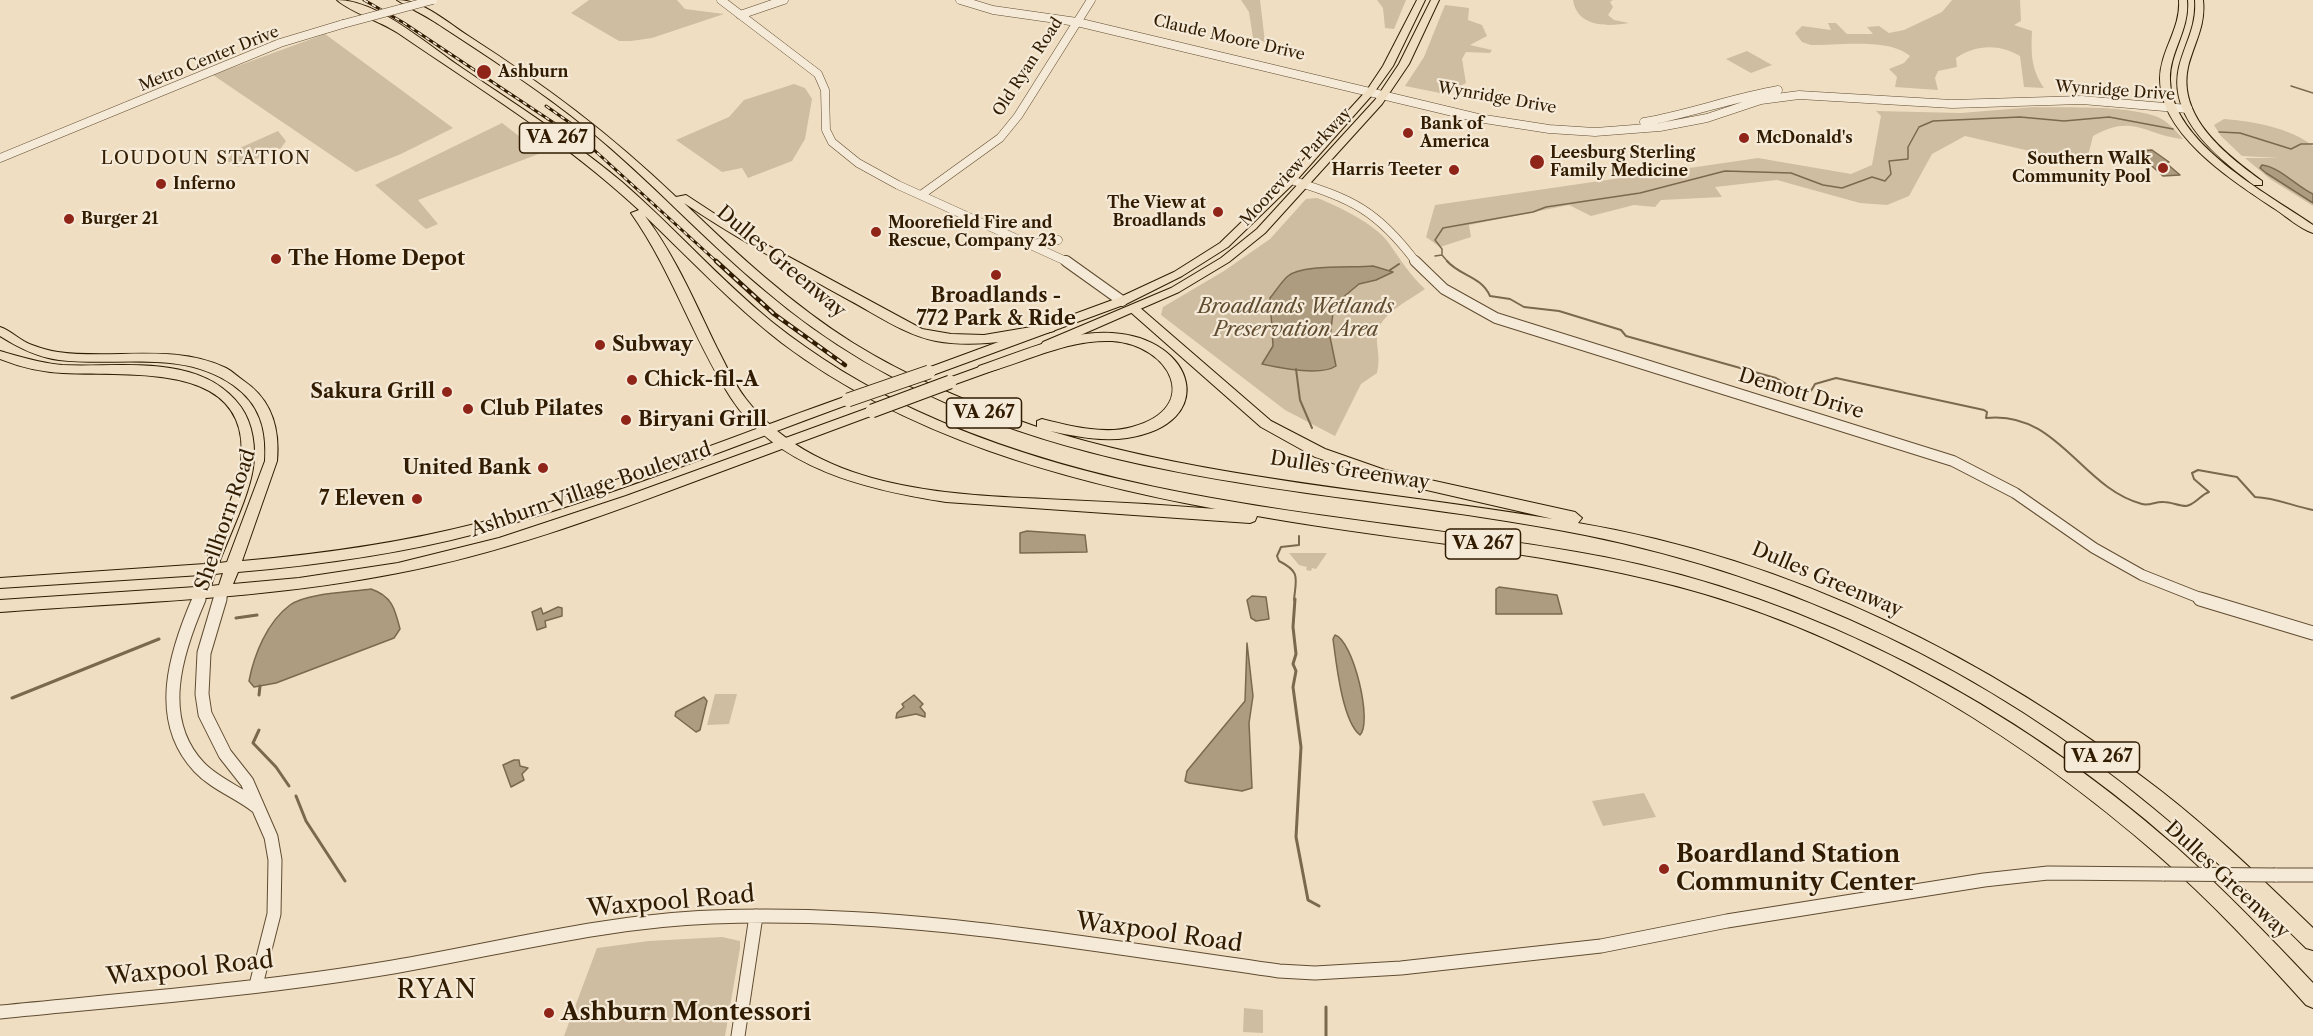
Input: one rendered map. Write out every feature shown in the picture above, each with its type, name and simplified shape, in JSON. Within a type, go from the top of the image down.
[{"type":"highway","name":"Dulles Greenway","points":[[342,0],[385,20],[572,148],[614,182],[744,305],[800,350],[861,388],[939,427],[1031,459],[1131,486],[1658,574],[1726,594],[1795,619],[1892,664],[1997,724],[2121,813],[2240,921],[2313,998]]},
{"type":"highway","name":"Dulles Greenway","points":[[402,0],[432,16],[564,106],[620,150],[773,290],[827,332],[869,358],[944,396],[1006,422],[1128,457],[1252,479],[1577,528],[1687,552],[1776,581],[1872,621],[1946,658],[2028,707],[2106,760],[2171,810],[2246,875],[2313,940]]},
{"type":"highway","points":[[620,150],[737,234],[918,332],[951,341],[967,342],[1007,338],[1049,328]]},
{"type":"highway","points":[[614,182],[664,252],[730,385],[764,429],[785,443],[844,474],[886,487],[932,495],[1377,527]]},
{"type":"highway","points":[[1127,305],[1266,424],[1320,453],[1383,475],[1580,520],[1687,552]]},
{"type":"highway","points":[[944,396],[1057,428],[1112,434],[1131,432],[1154,424],[1173,410],[1180,393],[1176,369],[1165,354],[1141,342],[1118,337],[1069,343],[984,369]]},
{"type":"main road","name":"Mooreview Parkway","points":[[1127,305],[1212,254],[1243,229],[1291,180],[1372,89],[1421,0]]},
{"type":"main road","name":"Mooreview Parkway","points":[[1127,305],[1175,290],[1225,260],[1261,231],[1386,93],[1435,0]]},
{"type":"main road","points":[[2183,0],[2186,12],[2182,30],[2171,53],[2165,80],[2172,107],[2187,131],[2220,166],[2313,230]]},
{"type":"main road","points":[[2199,0],[2199,22],[2182,75],[2183,94],[2188,109],[2206,136],[2238,168],[2313,219]]},
{"type":"main road","points":[[785,443],[790,430],[852,402],[1049,328],[1127,305]]},
{"type":"main road","name":"Ashburn Village Boulevard","points":[[0,606],[224,590],[352,576],[467,552],[581,518],[950,382],[1127,305]]},
{"type":"main road","name":"Shellhorn Road","points":[[0,331],[22,345],[57,354],[151,357],[190,361],[229,375],[254,395],[268,421],[272,439],[271,461],[224,590]]},
{"type":"main road","name":"Shellhorn Road","points":[[0,355],[24,364],[58,369],[168,372],[194,378],[225,394],[238,412],[245,430],[248,462],[202,591]]},
{"type":"main road","name":"Ashburn Village Boulevard","points":[[0,583],[233,566],[347,554],[466,531],[558,504],[764,429],[852,402]]},
{"type":"street","name":"Metro Center Drive","points":[[0,158],[280,43],[433,0]]},
{"type":"street","points":[[721,0],[818,74],[825,90],[826,130],[832,142],[866,168],[1065,260]]},
{"type":"street","points":[[740,15],[784,0]]},
{"type":"street","name":"Claude Moore Drive","points":[[960,0],[993,10],[1077,22],[1372,89]]},
{"type":"street","name":"Old Ryan Road","points":[[921,195],[1000,138],[1018,116],[1091,0]]},
{"type":"street","name":"Wynridge Drive","points":[[1372,89],[1510,124],[1595,132],[1678,125],[1761,100],[1799,95],[1952,104],[2082,100],[2188,109]]},
{"type":"street","name":"Demott Drive","points":[[1291,180],[1348,201],[1378,219],[1396,235],[1416,263],[1436,282],[1455,297],[1489,315],[1953,461],[2015,493],[2082,541],[2142,575],[2197,598],[2313,633]]},
{"type":"street","points":[[1030,244],[1058,240],[1056,251],[1065,260],[1127,305]]},
{"type":"street","name":"Shellhorn Road","points":[[224,590],[204,645],[200,672],[201,702],[213,737],[246,780],[272,840],[277,876],[273,924],[256,985]]},
{"type":"street","name":"Shellhorn Road","points":[[202,591],[174,669],[172,698],[175,720],[198,766],[210,776],[242,794],[256,806]]},
{"type":"street","name":"Waxpool Road","points":[[0,1012],[256,985],[392,967],[580,933],[707,917],[898,920],[1282,972],[1336,972],[1412,967],[1601,946],[1727,921],[1984,880],[2048,873],[2313,875]]},
{"type":"street","points":[[738,1036],[756,916]]},
{"type":"green space","points":[[589,0],[677,0],[685,9],[724,14],[652,38],[619,41],[571,13]]},
{"type":"green space","points":[[1241,0],[1260,0],[1265,42],[1253,38],[1249,12]]},
{"type":"green space","points":[[1377,0],[1406,0],[1394,29],[1385,28],[1383,8]]},
{"type":"green space","points":[[1573,0],[1613,0],[1610,2],[1613,7],[1608,15],[1614,20],[1629,23],[1603,25],[1594,23],[1580,16]]},
{"type":"green space","points":[[1952,0],[2020,0],[2021,21],[2014,25],[2032,31],[2033,61],[2036,74],[2044,88],[2024,87],[2020,56],[2004,49],[1988,47],[1964,53],[1956,58],[1957,67],[1938,71],[1935,78],[1938,90],[1895,87],[1897,77],[1889,69],[1904,63],[1910,56],[1901,50],[1863,44],[1811,45],[1802,42],[1795,33],[1802,26],[1831,30],[1828,23],[1836,23],[1847,34],[1873,34],[1867,27],[1879,26],[1889,33],[1904,30],[1942,12]]},
{"type":"green space","points":[[1445,5],[1469,8],[1468,20],[1482,25],[1487,36],[1470,45],[1492,50],[1490,53],[1466,52],[1462,59],[1466,83],[1445,94],[1405,86],[1424,57]]},
{"type":"green space","points":[[325,34],[453,128],[401,154],[356,172],[213,75]]},
{"type":"green space","points":[[1747,51],[1772,65],[1751,73],[1726,59]]},
{"type":"green space","points":[[794,84],[805,88],[812,99],[805,139],[792,161],[748,178],[742,168],[722,172],[676,140],[729,117],[744,100]]},
{"type":"green space","points":[[2034,107],[2095,108],[2141,112],[2163,120],[2183,139],[2139,127],[2119,126],[2107,129],[2093,136],[2086,164],[1965,136],[1932,154],[1909,196],[1887,205],[1860,203],[1777,180],[1715,187],[1722,197],[1661,200],[1655,207],[1634,205],[1591,216],[1569,205],[1469,225],[1471,237],[1440,247],[1426,237],[1435,205],[1758,158],[1851,174],[1872,165],[1881,116],[1876,111],[1961,113]]},
{"type":"green space","points":[[2224,119],[2283,130],[2313,146],[2313,206],[2270,179],[2245,158],[2279,158],[2242,156],[2221,136],[2214,125]]},
{"type":"green space","points":[[502,123],[541,153],[418,200],[438,224],[426,229],[375,185]]},
{"type":"green space","points":[[278,131],[286,141],[281,148],[238,167],[227,161],[233,151]]},
{"type":"green space","name":"Broadlands Wetlands Preservation Area","points":[[1317,198],[1365,222],[1382,235],[1425,289],[1396,308],[1383,320],[1377,335],[1379,362],[1377,373],[1361,384],[1335,436],[1285,410],[1161,315],[1163,307],[1224,271],[1270,239],[1306,199]]},
{"type":"green space","points":[[1289,553],[1327,553],[1316,569],[1312,568],[1311,571],[1299,565]]},
{"type":"green space","points":[[715,694],[737,694],[729,724],[707,725]]},
{"type":"green space","points":[[1644,793],[1656,817],[1603,826],[1592,801]]},
{"type":"green space","points":[[722,937],[740,941],[725,1036],[564,1036],[597,948],[649,941]]},
{"type":"green space","points":[[1244,1008],[1263,1010],[1263,1033],[1243,1032]]},
{"type":"shaded area","name":"Southern Walk Community Pool","points":[[2152,150],[2169,162],[2166,163],[2180,175],[2163,176],[2135,151]]},
{"type":"shaded area","points":[[2262,165],[2275,169],[2313,194],[2313,203],[2266,173],[2260,168]]},
{"type":"shaded area","points":[[1373,266],[1393,272],[1376,280],[1359,284],[1334,305],[1330,337],[1336,366],[1311,371],[1262,364],[1273,346],[1270,298],[1288,276],[1295,272],[1316,268]]},
{"type":"shaded area","points":[[1027,531],[1085,535],[1087,552],[1020,553],[1020,533]]},
{"type":"shaded area","points":[[1499,587],[1557,595],[1562,614],[1496,614],[1496,589]]},
{"type":"shaded area","points":[[371,589],[384,595],[392,604],[400,629],[394,638],[276,683],[254,687],[249,681],[254,661],[268,630],[290,605],[317,595]]},
{"type":"shaded area","points":[[1252,596],[1266,597],[1269,619],[1256,621],[1251,618],[1247,600]]},
{"type":"shaded area","points":[[558,607],[562,608],[562,616],[545,621],[546,627],[537,630],[532,612],[541,608],[543,614]]},
{"type":"shaded area","points":[[1335,635],[1342,640],[1348,651],[1359,682],[1364,715],[1360,735],[1354,728],[1344,704],[1333,639]]},
{"type":"shaded area","points":[[1247,643],[1253,696],[1249,723],[1252,788],[1242,791],[1189,783],[1185,781],[1187,771],[1245,701]]},
{"type":"shaded area","points":[[914,695],[923,704],[920,707],[925,717],[916,714],[896,718],[897,713],[904,707],[902,704]]},
{"type":"shaded area","points":[[704,697],[707,701],[700,730],[696,732],[675,716],[676,712]]},
{"type":"shaded area","points":[[519,760],[520,766],[528,768],[522,774],[524,780],[511,787],[503,765]]},
{"type":"waterway","points":[[2291,86],[2313,93]]},
{"type":"waterway","points":[[1442,254],[1442,249],[1435,240],[1443,228],[1533,212],[1546,207],[1640,193],[1725,171],[1791,173],[1823,185],[1842,188],[1872,177],[1885,181],[1891,174],[1889,161],[1908,159],[1908,147],[1919,127],[1933,121],[2020,117],[2064,121],[2109,117],[2173,129]]},
{"type":"waterway","points":[[2219,132],[2240,133],[2291,149],[2301,144],[2313,144]]},
{"type":"waterway","points":[[1435,256],[1442,255],[1448,262]]},
{"type":"waterway","points":[[1448,262],[1481,284],[1490,296],[1510,299],[1524,307],[1559,311],[1621,330],[1626,336],[1776,378],[1797,390],[1811,391],[1815,384],[1836,378],[1984,410],[1987,412],[1986,418],[2011,419],[2032,426],[2051,437],[2102,483],[2142,504],[2164,502],[2186,506],[2193,503],[2209,492],[2194,479],[2192,473],[2198,470],[2237,477],[2255,497],[2313,510]]},
{"type":"waterway","points":[[1390,270],[1399,264]]},
{"type":"waterway","points":[[1296,369],[1300,400],[1312,428]]},
{"type":"waterway","points":[[1294,600],[1296,576],[1291,569],[1279,561],[1277,556],[1281,547],[1299,545],[1299,536]]},
{"type":"waterway","points":[[1295,599],[1293,627],[1296,654],[1293,664],[1296,671],[1293,687],[1301,747],[1296,837],[1308,900],[1319,906]]},
{"type":"waterway","points":[[236,618],[257,615]]},
{"type":"waterway","points":[[12,698],[159,639]]},
{"type":"waterway","points":[[259,695],[260,686]]},
{"type":"waterway","points":[[259,730],[253,743],[276,767],[289,786]]},
{"type":"waterway","points":[[296,796],[306,821],[345,881]]},
{"type":"waterway","points":[[1326,1007],[1326,1036]]},
{"type":"railway","points":[[364,0],[404,23],[593,149],[717,262]]},
{"type":"railway","points":[[546,106],[583,132]]},
{"type":"railway","points":[[716,261],[774,314],[845,365]]},
{"type":"place","name":"Ashburn","points":[[484,72]]},
{"type":"place","name":"Bank of America","points":[[1408,133]]},
{"type":"place","name":"McDonald's","points":[[1744,138]]},
{"type":"place","name":"Leesburg Sterling Family Medicine","points":[[1537,162]]},
{"type":"place","name":"Southern Walk Community Pool","points":[[2163,168]]},
{"type":"place","name":"Harris Teeter","points":[[1454,170]]},
{"type":"place","name":"Inferno","points":[[161,184]]},
{"type":"place","name":"The View at Broadlands","points":[[1218,212]]},
{"type":"place","name":"Burger 21","points":[[69,219]]},
{"type":"place","name":"Moorefield Fire and Rescue, Company 23","points":[[876,232]]},
{"type":"place","name":"The Home Depot","points":[[276,259]]},
{"type":"place","name":"Broadlands - 772 Park & Ride","points":[[996,275]]},
{"type":"place","name":"Subway","points":[[600,345]]},
{"type":"place","name":"Chick-fil-A","points":[[632,380]]},
{"type":"place","name":"Sakura Grill","points":[[447,392]]},
{"type":"place","name":"Club Pilates","points":[[468,409]]},
{"type":"place","name":"Biryani Grill","points":[[626,420]]},
{"type":"place","name":"United Bank","points":[[543,468]]},
{"type":"place","name":"7 Eleven","points":[[417,499]]},
{"type":"place","name":"Boardland Station Community Center","points":[[1664,869]]},
{"type":"place","name":"Ashburn Montessori","points":[[549,1013]]},
{"type":"district","name":"LOUDOUN STATION","points":[[206,159]]},
{"type":"district","name":"RYAN","points":[[437,990]]}]
